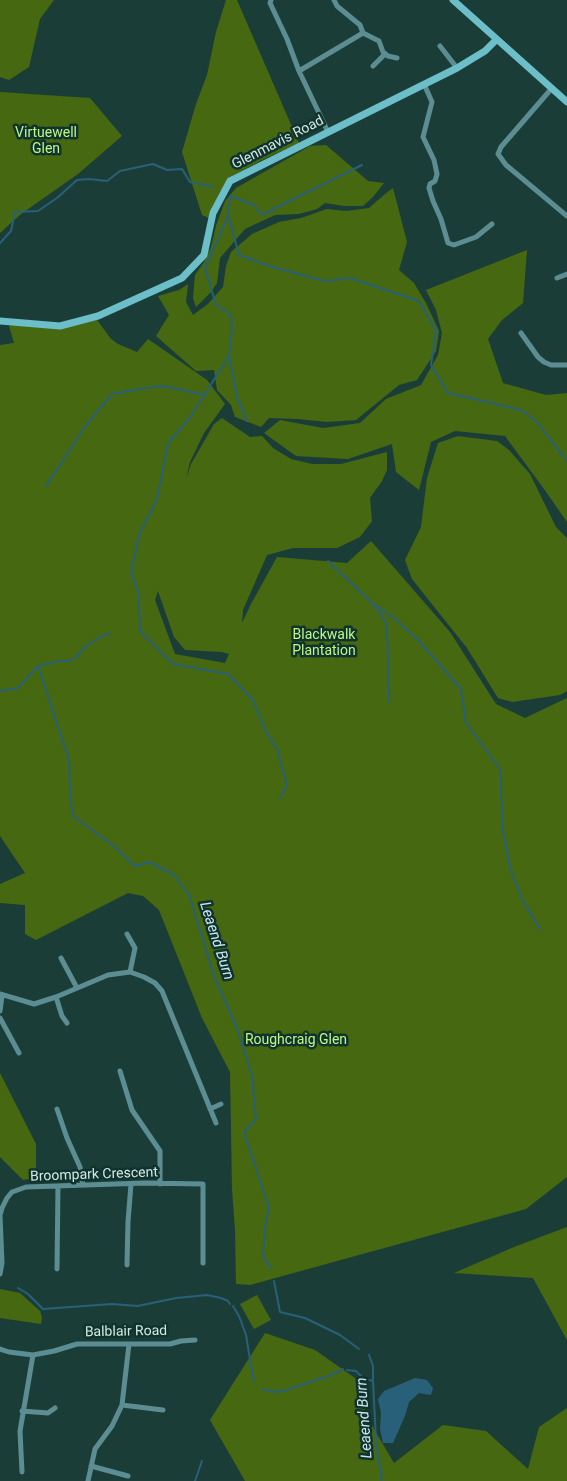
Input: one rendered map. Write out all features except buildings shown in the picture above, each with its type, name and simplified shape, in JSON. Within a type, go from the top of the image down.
[{"type":"main road","points":[[453,0],[567,102]]},
{"type":"main road","name":"Glenmavis Road","points":[[0,321],[60,326],[98,316],[182,278],[204,255],[213,213],[230,181],[457,68],[485,51],[496,40]]},
{"type":"street","points":[[271,0],[270,3],[287,39],[299,71],[328,132]]},
{"type":"street","points":[[334,0],[337,6],[360,25],[363,33],[379,41],[385,54],[397,58]]},
{"type":"street","points":[[299,71],[363,33]]},
{"type":"street","points":[[440,46],[457,68]]},
{"type":"street","points":[[373,66],[385,54]]},
{"type":"street","points":[[424,84],[432,102],[423,136],[438,174],[429,188],[448,244],[454,245],[476,237],[492,224]]},
{"type":"street","points":[[552,88],[501,147],[498,154],[506,165],[567,216]]},
{"type":"street","points":[[557,278],[567,274]]},
{"type":"street","points":[[522,333],[538,357],[544,362],[551,365],[567,365]]},
{"type":"street","points":[[127,934],[135,948],[130,972]]},
{"type":"street","points":[[61,958],[77,988]]},
{"type":"street","points":[[0,1011],[1,995],[34,1004],[56,997],[108,975],[130,972],[144,976],[162,990],[216,1123]]},
{"type":"street","points":[[56,997],[66,1023]]},
{"type":"street","points":[[0,1018],[19,1053]]},
{"type":"street","points":[[120,1071],[132,1110],[160,1151],[160,1184]]},
{"type":"street","points":[[210,1109],[221,1104]]},
{"type":"street","points":[[57,1109],[80,1167],[83,1185]]},
{"type":"street","points":[[127,1265],[131,1184]]},
{"type":"street","name":"Broompark Crescent","points":[[0,1274],[2,1263],[0,1214],[2,1200],[12,1192],[26,1187],[203,1184],[203,1263]]},
{"type":"street","points":[[57,1270],[58,1186]]},
{"type":"street","name":"Balblair Road","points":[[0,1348],[9,1352],[33,1355],[77,1344],[170,1344],[181,1340],[195,1340]]},
{"type":"street","points":[[88,1481],[95,1449],[112,1426],[122,1405],[129,1344]]},
{"type":"street","points":[[22,1472],[20,1430],[33,1355]]},
{"type":"street","points":[[122,1405],[163,1410]]},
{"type":"street","points":[[22,1411],[48,1413],[55,1408]]},
{"type":"street","points":[[92,1466],[128,1476]]},
{"type":"green space","points":[[0,0],[54,0],[40,19],[29,67],[9,80],[0,77]]},
{"type":"green space","points":[[226,0],[237,0],[299,143],[232,176],[219,194],[209,218],[202,215],[182,152],[196,104],[207,75],[216,32]]},
{"type":"green space","name":"Virtuewell Glen","points":[[0,92],[90,98],[122,136],[78,174],[21,214],[0,233]]},
{"type":"green space","points":[[326,145],[368,181],[384,183],[363,206],[325,203],[317,209],[299,214],[275,215],[245,229],[220,258],[217,283],[196,307],[193,298],[195,275],[211,247],[225,201],[236,188],[310,146]]},
{"type":"green space","points":[[393,188],[407,242],[399,270],[414,283],[439,331],[436,351],[417,380],[399,385],[356,420],[327,422],[269,418],[261,427],[235,417],[231,405],[217,390],[214,370],[196,371],[156,336],[169,315],[158,296],[179,290],[188,284],[186,302],[193,315],[208,304],[223,287],[226,266],[231,252],[252,234],[279,222],[301,218],[327,209],[346,211],[369,208]]},
{"type":"green space","points":[[527,250],[523,303],[502,320],[488,339],[503,383],[546,395],[567,393],[567,522],[505,436],[455,431],[431,442],[419,490],[396,472],[392,444],[348,459],[296,456],[264,433],[280,420],[323,428],[360,423],[386,399],[421,385],[438,355],[442,333],[436,310],[426,290]]},
{"type":"green space","points":[[97,320],[111,339],[118,344],[137,352],[148,339],[207,380],[225,404],[204,433],[190,462],[186,479],[191,464],[214,424],[222,418],[250,437],[262,436],[273,448],[291,459],[312,464],[341,464],[387,452],[387,470],[370,498],[372,521],[360,537],[337,548],[293,548],[267,555],[243,610],[242,623],[277,557],[347,563],[371,541],[450,632],[496,704],[525,718],[567,698],[567,1177],[526,1209],[250,1285],[236,1284],[230,1072],[202,1018],[159,910],[143,896],[128,893],[36,940],[25,934],[25,905],[0,903],[0,884],[25,873],[0,836],[0,345],[14,343],[9,326],[13,324],[60,329]],"holes":[[[158,591],[174,637],[185,650],[229,654],[225,663],[175,654],[155,600]]]},
{"type":"green space","points":[[458,436],[497,441],[509,450],[530,474],[556,527],[567,538],[567,691],[560,695],[512,702],[498,698],[467,648],[412,579],[405,560],[421,527],[427,478],[438,443]]},
{"type":"green space","points":[[0,1073],[36,1144],[36,1178],[23,1180],[0,1157]]},
{"type":"green space","points":[[567,1227],[567,1340],[533,1278],[454,1273],[514,1247]]},
{"type":"green space","points":[[0,1289],[20,1293],[40,1311],[42,1317],[41,1324],[0,1318]]},
{"type":"green space","points":[[257,1295],[271,1320],[254,1329],[240,1304]]},
{"type":"green space","points":[[265,1333],[315,1350],[355,1378],[368,1419],[394,1463],[443,1425],[486,1431],[528,1469],[539,1427],[567,1408],[567,1481],[245,1481],[210,1420]]},
{"type":"water","points":[[415,1378],[427,1380],[433,1388],[431,1395],[419,1393],[409,1402],[393,1443],[383,1443],[378,1399],[384,1391]]},
{"type":"waterway","points":[[0,243],[11,231],[15,212],[38,211],[57,198],[77,180],[107,181],[120,171],[153,164],[167,170],[182,169],[190,182],[213,187]]},
{"type":"waterway","points":[[280,798],[287,786],[277,749],[265,730],[253,700],[228,674],[173,664],[140,631],[139,595],[131,572],[139,535],[157,499],[168,443],[191,416],[229,356],[232,328],[231,314],[216,305],[205,268],[228,216],[230,196],[254,205],[262,215],[362,165]]},
{"type":"waterway","points":[[229,218],[239,255],[273,267],[324,281],[350,278],[419,301],[436,330],[431,365],[448,393],[521,410],[536,421],[567,461]]},
{"type":"waterway","points":[[229,356],[237,397],[247,421]]},
{"type":"waterway","points":[[46,486],[86,425],[112,394],[163,386],[204,395]]},
{"type":"waterway","points":[[328,561],[372,603],[393,617],[419,641],[461,689],[466,723],[500,769],[503,831],[511,871],[523,901],[540,929]]},
{"type":"waterway","points":[[373,604],[387,624],[389,702]]},
{"type":"waterway","points":[[38,666],[75,658],[86,646],[104,635],[110,634]]},
{"type":"waterway","name":"Leaend Burn","points":[[0,691],[18,688],[38,666],[69,760],[73,816],[114,846],[135,866],[149,862],[173,874],[189,894],[214,976],[237,1028],[252,1076],[256,1119],[244,1132],[269,1208],[265,1227],[263,1256],[271,1269]]},
{"type":"waterway","name":"Leaend Burn","points":[[274,1281],[280,1312],[305,1318],[340,1335],[359,1349]]},
{"type":"waterway","points":[[18,1288],[28,1294],[43,1309],[112,1304],[138,1306],[176,1298],[207,1295],[221,1298],[230,1304]]},
{"type":"waterway","points":[[233,1306],[246,1335],[255,1382]]},
{"type":"waterway","name":"Leaend Burn","points":[[369,1355],[373,1366],[376,1440],[382,1481]]},
{"type":"waterway","points":[[262,1389],[274,1392],[283,1391],[331,1375],[343,1369]]},
{"type":"waterway","points":[[347,1370],[356,1371],[364,1379],[373,1381]]},
{"type":"waterway","points":[[195,1481],[202,1461]]},
{"type":"park label","name":"Blackwalk Plantation","points":[[324,644]]},
{"type":"park label","name":"Roughcraig Glen","points":[[296,1040]]}]
